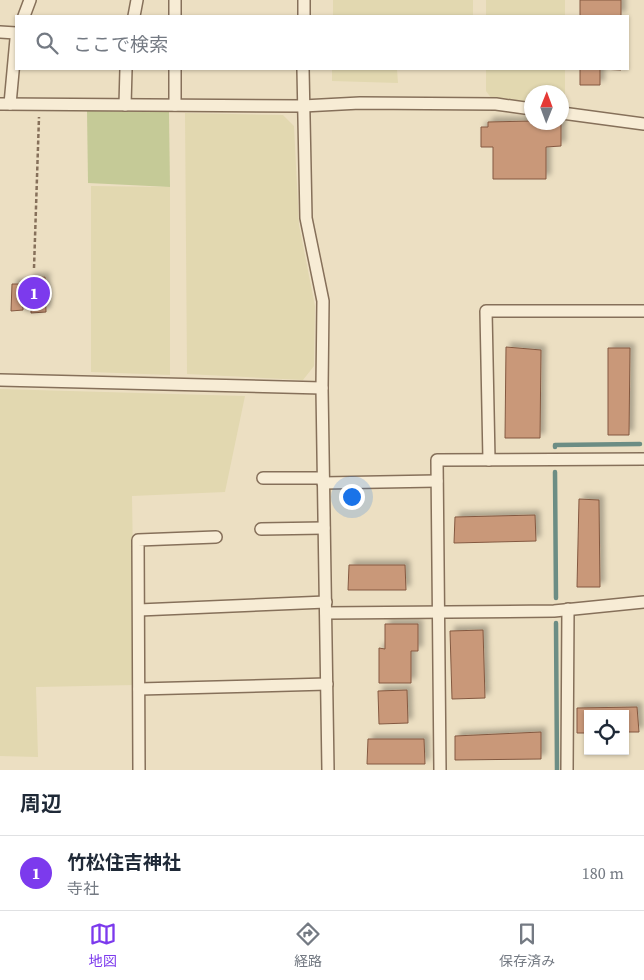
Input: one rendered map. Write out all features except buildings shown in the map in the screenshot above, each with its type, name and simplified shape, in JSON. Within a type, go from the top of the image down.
[{"type":"street","points":[[24,15],[30,0]]},
{"type":"street","points":[[134,15],[137,0]]},
{"type":"street","points":[[175,0],[175,15]]},
{"type":"street","points":[[304,0],[304,15]]},
{"type":"street","points":[[0,32],[15,33]]},
{"type":"street","points":[[15,45],[5,104],[303,106],[360,103],[496,104],[524,108]]},
{"type":"street","points":[[125,105],[126,70]]},
{"type":"street","points":[[175,70],[176,105]]},
{"type":"street","points":[[303,70],[306,218],[323,301],[322,388],[328,770]]},
{"type":"street","points":[[569,114],[644,124]]},
{"type":"street","points":[[489,460],[486,311],[644,312]]},
{"type":"street","points":[[0,380],[322,388]]},
{"type":"street","points":[[440,770],[437,460],[644,459]]},
{"type":"street","points":[[263,478],[323,481],[437,481]]},
{"type":"street","points":[[261,529],[324,528]]},
{"type":"street","points":[[139,770],[138,540],[216,537]]},
{"type":"street","points":[[138,610],[326,608],[437,613],[568,610],[644,602]]},
{"type":"street","points":[[567,770],[568,610]]},
{"type":"street","points":[[139,689],[327,684]]},
{"type":"path","points":[[34,268],[39,104]]},
{"type":"shaded area","points":[[333,0],[473,0],[473,15],[333,15]]},
{"type":"shaded area","points":[[486,0],[565,0],[565,15],[486,15]]},
{"type":"shaded area","points":[[332,70],[397,70],[398,83],[332,81]]},
{"type":"shaded area","points":[[486,70],[565,70],[565,85],[524,85],[524,103],[492,99],[486,91]]},
{"type":"shaded area","points":[[185,113],[283,115],[294,126],[299,225],[315,306],[314,366],[303,380],[187,374]]},
{"type":"shaded area","points":[[91,186],[170,187],[170,375],[91,372]]},
{"type":"shaded area","points":[[0,389],[245,396],[225,492],[132,496],[135,685],[36,687],[38,757],[0,756]]},
{"type":"green space","points":[[87,111],[169,112],[170,187],[88,183]]},
{"type":"waterway","points":[[555,447],[555,445],[640,444]]},
{"type":"waterway","points":[[555,472],[556,598]]},
{"type":"waterway","points":[[556,623],[557,770]]},
{"type":"place","name":"竹松住吉神社","points":[[34,293]]}]
